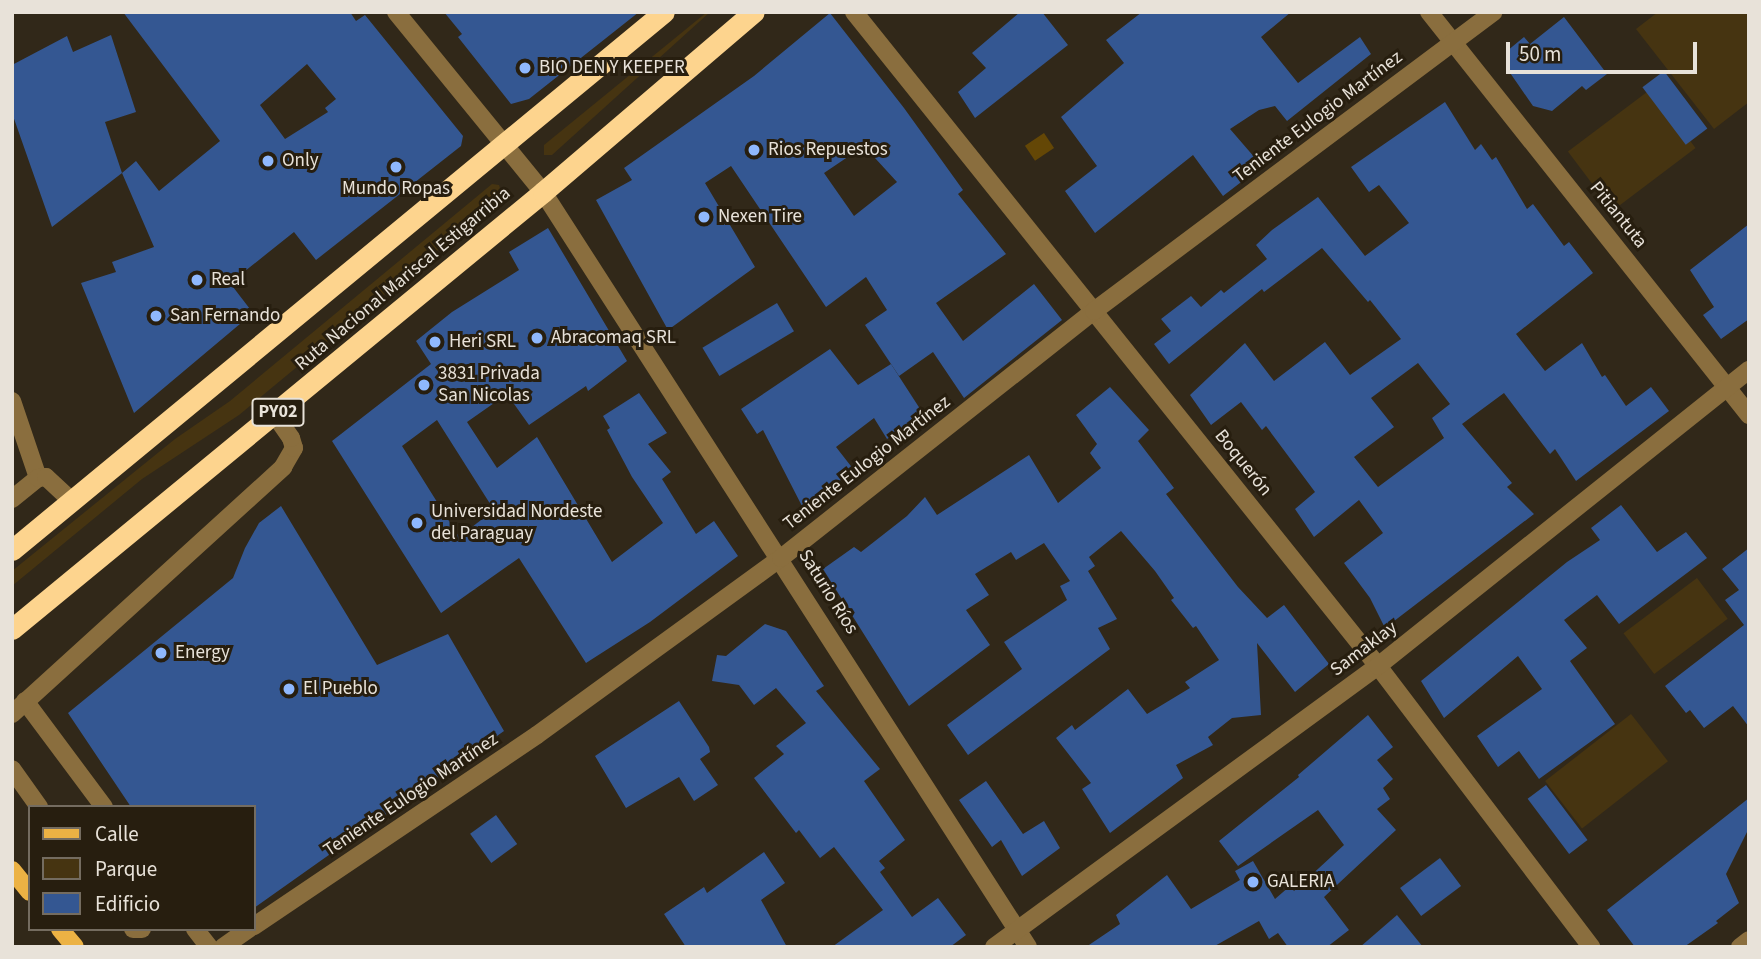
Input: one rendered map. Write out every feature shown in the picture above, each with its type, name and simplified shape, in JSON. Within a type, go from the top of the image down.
[{"type":"highway","name":"Ruta Nacional Mariscal Estigarribia","points":[[12,550],[664,12]]},
{"type":"highway","name":"Ruta Nacional Mariscal Estigarribia","points":[[12,629],[275,415],[754,12]]},
{"type":"main road","points":[[12,870],[28,890]]},
{"type":"main road","points":[[62,931],[75,947]]},
{"type":"street","name":"Saturio Ríos","points":[[396,12],[543,192],[781,558],[1028,947]]},
{"type":"street","name":"Boquerón","points":[[854,12],[1378,666],[1591,947]]},
{"type":"street","name":"Pitiantuta","points":[[1429,12],[1749,415]]},
{"type":"street","name":"Teniente Eulogio Martínez","points":[[256,925],[537,735],[781,558],[1094,311],[1493,12]]},
{"type":"street","name":"Samaklay","points":[[994,947],[1378,666],[1749,370]]},
{"type":"street","points":[[12,401],[38,478]]},
{"type":"street","points":[[102,805],[19,708],[283,467],[294,448],[291,438],[275,415]]},
{"type":"street","points":[[12,499],[38,478],[46,477],[72,501]]},
{"type":"street","points":[[14,778],[37,805]]},
{"type":"street","points":[[197,931],[209,947]]},
{"type":"street","points":[[223,947],[246,931]]},
{"type":"street","points":[[1740,947],[1749,940]]},
{"type":"green space","points":[[710,12],[552,155],[544,155],[544,145]]},
{"type":"green space","points":[[1658,12],[1749,12],[1749,102],[1714,129],[1636,29]]},
{"type":"green space","points":[[1651,89],[1696,148],[1612,211],[1568,152]]},
{"type":"green space","points":[[492,184],[499,185],[502,195],[461,231],[239,415],[142,479],[12,586],[12,571],[175,439],[230,401]]},
{"type":"green space","points":[[1697,578],[1728,619],[1654,674],[1624,633]]},
{"type":"green space","points":[[1631,714],[1668,761],[1582,828],[1545,781]]},
{"type":"shaded area","points":[[1044,133],[1054,148],[1035,161],[1025,146]]},
{"type":"building","points":[[123,12],[350,12],[356,21],[365,15],[463,136],[461,146],[316,260],[294,232],[230,283],[253,313],[134,413],[81,283],[116,272],[112,262],[154,247],[122,173],[136,161],[159,191],[220,141]],"holes":[[[307,64],[336,99],[325,108],[328,112],[285,139],[260,105]]]},
{"type":"building","name":"BIO DEN Y KEEPER","points":[[444,12],[639,12],[529,99],[511,104],[458,37],[462,34]]},
{"type":"building","points":[[1020,12],[1042,12],[1068,45],[975,118],[958,92],[986,68],[972,53]]},
{"type":"building","points":[[1142,12],[1291,12],[1261,37],[1298,83],[1360,37],[1371,54],[1287,121],[1275,106],[1259,110],[1230,129],[1262,166],[1223,196],[1193,155],[1095,233],[1065,191],[1097,166],[1061,117],[1124,63],[1106,40]]},
{"type":"building","points":[[830,13],[904,108],[963,190],[958,194],[1006,254],[936,303],[963,341],[1034,284],[1062,320],[964,398],[933,352],[899,376],[865,325],[887,310],[866,277],[826,307],[731,166],[705,183],[755,267],[668,330],[596,200],[632,180],[624,168],[754,76]],"holes":[[[864,146],[897,182],[854,216],[824,173]]]},
{"type":"building","points":[[1564,17],[1607,74],[1586,90],[1582,86],[1552,111],[1533,106],[1506,67],[1507,51],[1524,37],[1530,44]]},
{"type":"building","points":[[111,35],[136,112],[105,122],[122,173],[52,227],[12,113],[12,65],[67,36],[73,52]]},
{"type":"building","points":[[1664,71],[1707,129],[1686,145],[1642,87]]},
{"type":"building","points":[[1445,102],[1475,150],[1481,144],[1492,160],[1496,157],[1527,209],[1533,204],[1564,246],[1569,242],[1593,273],[1516,334],[1545,371],[1582,343],[1602,377],[1605,375],[1626,406],[1651,387],[1669,411],[1576,481],[1555,449],[1550,454],[1504,393],[1462,424],[1512,483],[1507,487],[1534,514],[1385,628],[1370,598],[1344,563],[1383,533],[1359,500],[1314,537],[1295,509],[1315,492],[1266,426],[1262,430],[1241,402],[1211,425],[1190,395],[1245,343],[1274,381],[1325,342],[1350,375],[1401,339],[1370,300],[1368,302],[1322,248],[1264,292],[1262,289],[1169,364],[1154,344],[1171,331],[1161,319],[1191,296],[1201,307],[1221,290],[1224,293],[1267,259],[1256,245],[1318,197],[1365,256],[1409,223],[1379,185],[1369,192],[1351,167]],"holes":[[[1418,363],[1450,404],[1432,418],[1444,438],[1378,487],[1354,457],[1394,427],[1371,398]]]},
{"type":"building","points":[[1749,224],[1749,319],[1721,339],[1703,315],[1714,307],[1690,270]]},
{"type":"building","points":[[548,228],[627,361],[588,391],[586,386],[529,425],[507,394],[467,422],[497,468],[537,437],[612,562],[663,523],[632,477],[607,430],[610,428],[603,416],[639,393],[667,433],[648,444],[671,472],[662,479],[696,534],[714,521],[738,556],[650,622],[586,663],[519,558],[441,613],[332,441],[431,364],[416,341],[452,312],[519,270],[509,252]],"holes":[[[437,420],[494,510],[459,537],[402,446]]]},
{"type":"building","points":[[777,303],[794,331],[719,376],[702,348]]},
{"type":"building","points":[[830,349],[858,385],[891,364],[924,415],[887,439],[874,418],[836,447],[854,470],[803,508],[763,430],[757,434],[741,409]]},
{"type":"building","points":[[1110,387],[1149,430],[1138,441],[1174,488],[1166,494],[1238,587],[1267,618],[1284,605],[1329,664],[1295,692],[1257,643],[1261,715],[1232,718],[1208,737],[1213,745],[1176,765],[1183,778],[1110,833],[1082,789],[1091,783],[1056,738],[1072,725],[1075,730],[1128,689],[1147,714],[1190,688],[1185,682],[1219,660],[1196,626],[1193,628],[1171,600],[1174,598],[1155,571],[1121,531],[1089,557],[1095,566],[1088,571],[1117,619],[1098,628],[1110,649],[968,755],[947,725],[1022,669],[1004,642],[1067,600],[1060,586],[1070,581],[1044,543],[1016,560],[1011,552],[975,574],[989,595],[966,610],[990,645],[909,706],[823,569],[854,547],[861,552],[907,516],[925,497],[937,515],[1029,455],[1058,503],[1101,468],[1090,453],[1097,444],[1076,415]]},
{"type":"building","points":[[1621,505],[1657,552],[1686,532],[1707,558],[1619,624],[1597,595],[1564,620],[1587,648],[1570,661],[1615,724],[1539,779],[1519,751],[1498,767],[1477,736],[1542,689],[1518,656],[1444,718],[1421,681],[1567,562],[1600,540],[1591,528]]},
{"type":"building","name":"El Pueblo","points":[[281,506],[377,665],[448,634],[504,731],[256,907],[256,805],[130,805],[68,713],[233,578],[259,523]]},
{"type":"building","points":[[1749,548],[1749,727],[1733,706],[1704,728],[1690,710],[1686,713],[1665,686],[1744,625],[1725,600],[1739,590],[1722,569]]},
{"type":"building","points":[[765,624],[786,631],[824,686],[816,691],[880,769],[864,781],[905,840],[879,861],[885,868],[880,872],[912,917],[938,898],[966,935],[950,947],[832,947],[883,910],[834,847],[820,858],[799,830],[796,833],[754,778],[784,754],[776,746],[806,723],[776,688],[754,705],[739,685],[712,681],[717,655],[726,656]]},
{"type":"building","points":[[679,701],[709,747],[710,752],[700,759],[718,785],[694,801],[679,777],[626,808],[595,756]]},
{"type":"building","points":[[1368,715],[1393,747],[1377,760],[1393,779],[1383,788],[1390,799],[1377,809],[1396,830],[1324,897],[1349,930],[1327,947],[1288,947],[1278,933],[1269,939],[1259,921],[1213,947],[1086,947],[1120,924],[1116,915],[1167,875],[1191,909],[1240,880],[1235,871],[1253,861],[1275,899],[1290,886],[1294,891],[1344,845],[1318,810],[1238,866],[1219,841],[1299,777],[1298,775]]},
{"type":"building","points":[[986,781],[1023,834],[1044,821],[1060,848],[1022,876],[1001,840],[992,847],[959,800]]},
{"type":"building","points":[[1546,785],[1588,840],[1569,854],[1528,799]]},
{"type":"building","points":[[1749,798],[1749,828],[1726,874],[1739,903],[1716,921],[1718,923],[1684,947],[1635,947],[1607,910]]},
{"type":"building","points":[[496,815],[517,844],[491,863],[470,834]]},
{"type":"building","points":[[764,852],[785,883],[761,900],[787,947],[686,947],[664,914],[704,887],[707,893]]},
{"type":"building","points":[[1440,858],[1461,886],[1421,916],[1400,888]]},
{"type":"building","points":[[1397,915],[1423,947],[1360,947]]},
{"type":"place","name":"BIO DEN Y KEEPER","points":[[525,68]]},
{"type":"place","name":"Rios Repuestos","points":[[754,150]]},
{"type":"place","name":"Only","points":[[268,161]]},
{"type":"place","name":"Mundo Ropas","points":[[396,167]]},
{"type":"place","name":"Nexen Tire","points":[[704,217]]},
{"type":"place","name":"Real","points":[[197,280]]},
{"type":"place","name":"San Fernando","points":[[156,316]]},
{"type":"place","name":"Abracomaq SRL","points":[[537,338]]},
{"type":"place","name":"Heri SRL","points":[[435,342]]},
{"type":"place","name":"3831 Privada San Nicolas","points":[[424,385]]},
{"type":"place","name":"Universidad Nordeste del Paraguay","points":[[417,523]]},
{"type":"place","name":"Energy","points":[[161,653]]},
{"type":"place","name":"El Pueblo","points":[[289,689]]},
{"type":"place","name":"GALERIA","points":[[1253,882]]}]
